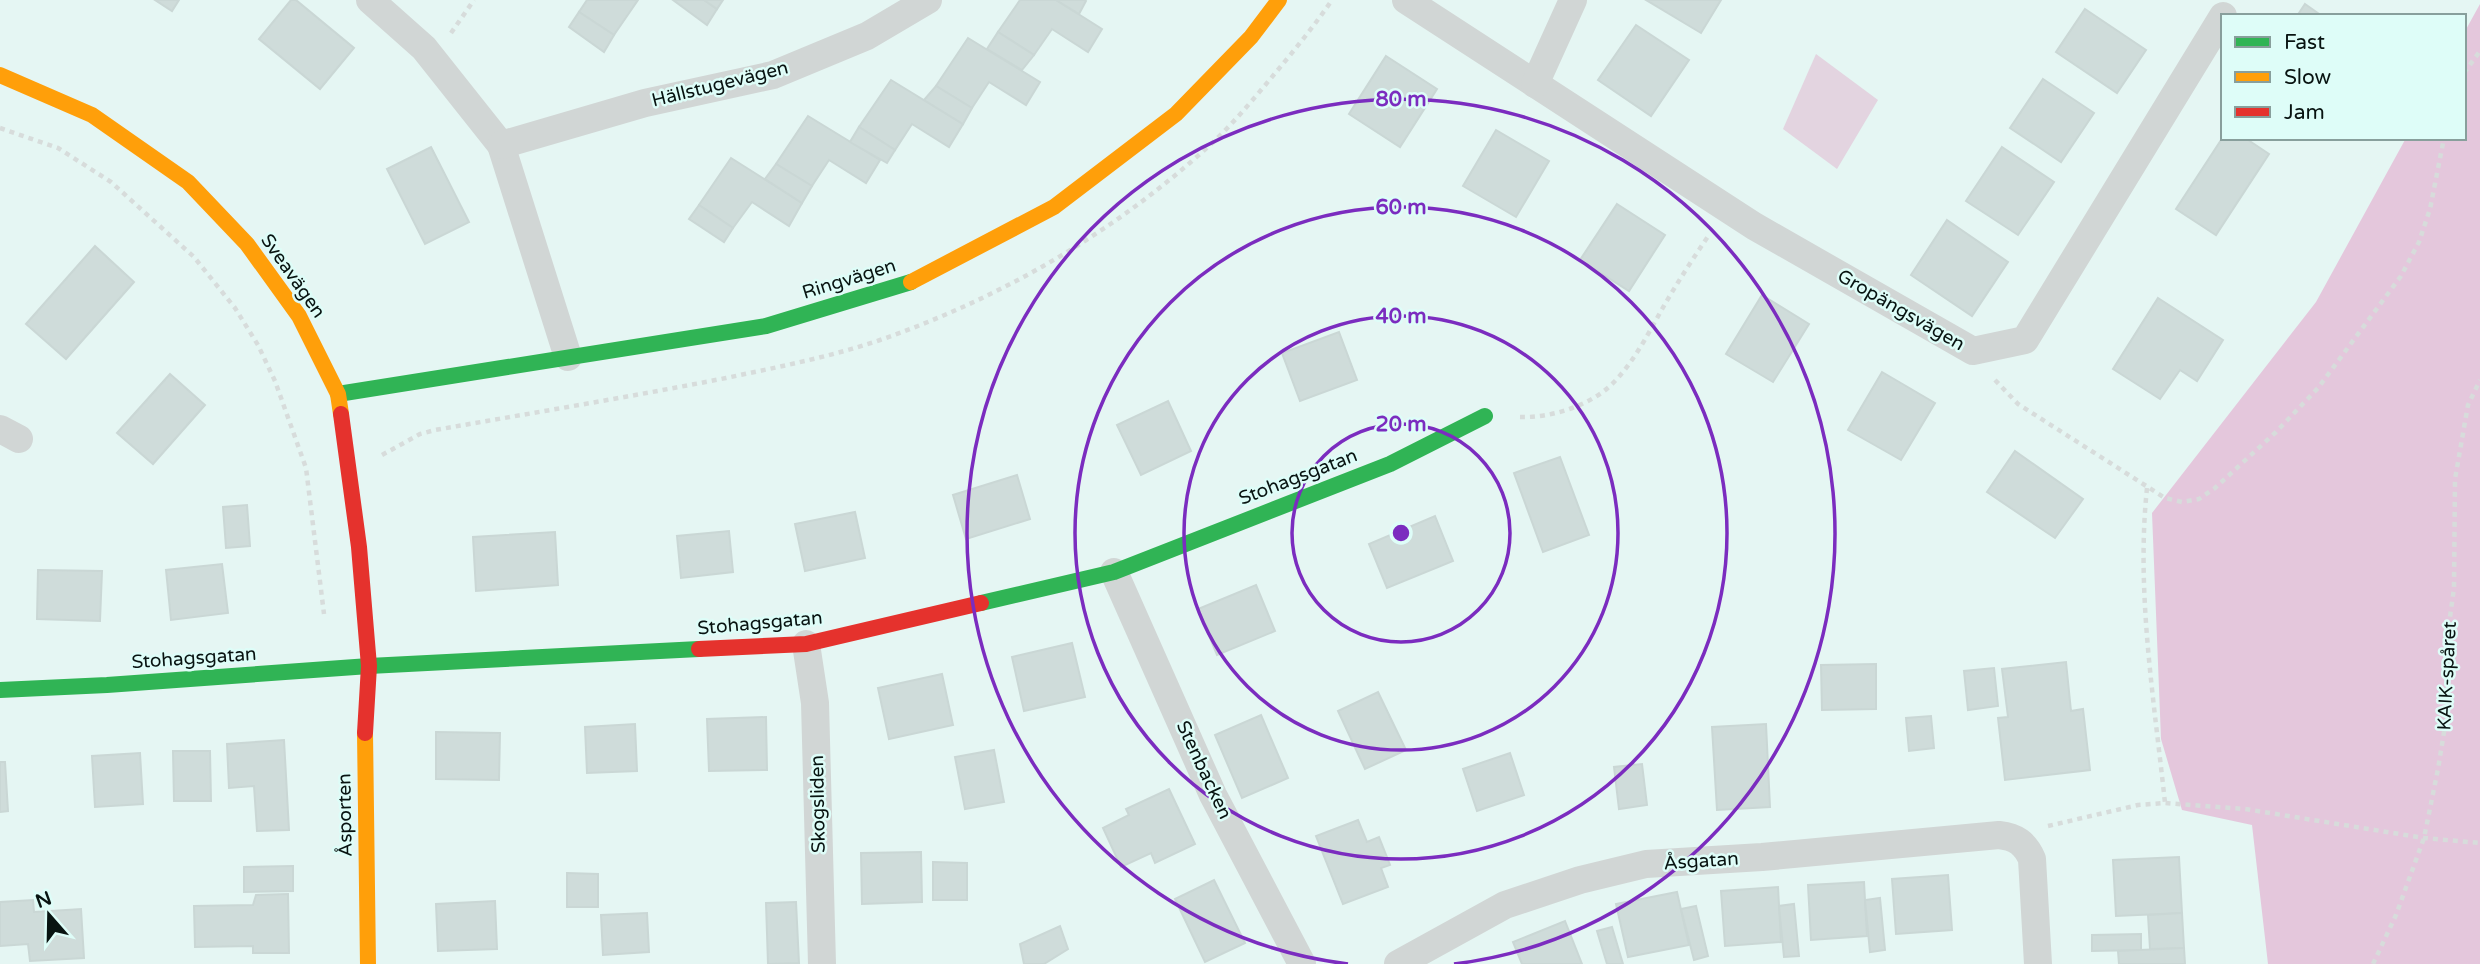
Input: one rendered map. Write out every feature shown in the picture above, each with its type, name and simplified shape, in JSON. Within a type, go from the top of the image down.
[{"type":"street","points":[[370,0],[424,48],[501,145],[568,357]]},
{"type":"street","name":"Hällstugevägen","points":[[501,145],[645,103],[773,75],[867,36],[928,0]]},
{"type":"street","name":"Ringvägen","points":[[338,394],[766,326],[904,285],[1054,208],[1176,114],[1251,37],[1279,0]]},
{"type":"street","name":"Gropängsvägen","points":[[1406,0],[1754,226],[1973,351],[2025,340],[2221,19]]},
{"type":"street","points":[[1535,83],[1573,0]]},
{"type":"street","name":"Sveavägen","points":[[0,75],[92,115],[188,182],[247,244],[299,316],[338,394],[359,547],[369,666]]},
{"type":"street","name":"Stohagsgatan","points":[[0,690],[369,666],[806,644],[1115,572],[1390,464],[1485,416]]},
{"type":"street","name":"Stenbacken","points":[[1115,572],[1213,794],[1302,964]]},
{"type":"street","name":"Skogsliden","points":[[806,644],[816,703],[822,964]]},
{"type":"street","name":"Åsporten","points":[[368,964],[365,731],[369,666]]},
{"type":"street","name":"Åsgatan","points":[[1398,964],[1505,905],[1580,880],[1646,864],[1762,857],[1999,835],[2021,842]]},
{"type":"street","points":[[2021,842],[2032,859],[2038,964]]},
{"type":"path","points":[[2466,70],[2480,51]]},
{"type":"path","points":[[0,128],[58,148],[111,182],[194,257],[235,308],[258,345],[275,381],[306,468],[329,669]]},
{"type":"path","points":[[1973,351],[1994,380],[2018,404],[2165,498],[2182,502],[2199,499],[2215,488],[2276,432],[2318,388],[2400,276],[2418,242],[2430,209],[2444,140]]},
{"type":"path","points":[[1485,416],[1528,418],[1546,415],[1589,400],[1614,383],[1639,349],[1677,284],[1727,208]]},
{"type":"path","name":"KAIK-spåret","points":[[2373,964],[2396,915],[2424,838],[2448,708],[2446,646],[2454,588],[2455,479],[2468,405],[2480,380]]},
{"type":"path","points":[[2147,488],[2142,534],[2148,646],[2165,803]]},
{"type":"path","points":[[2021,842],[2035,830],[2055,823],[2138,805],[2165,803],[2245,809],[2424,838],[2480,843]]},
{"type":"shaded area","points":[[2480,4],[2480,964],[2268,964],[2252,825],[2182,810],[2161,739],[2152,513],[2316,302],[2405,140],[2466,140],[2466,29]]},
{"type":"shaded area","points":[[1816,54],[1878,100],[1837,169],[1783,129]]},
{"type":"building","points":[[155,0],[179,0],[172,11]]},
{"type":"building","points":[[291,0],[296,0],[354,48],[320,89],[259,39]]},
{"type":"building","points":[[587,0],[638,0],[614,35],[579,12]]},
{"type":"building","points":[[673,0],[704,0],[717,9],[707,25]]},
{"type":"building","points":[[704,0],[723,0],[717,9]]},
{"type":"building","points":[[1020,0],[1056,0],[1102,29],[1088,52],[1052,29],[1034,55],[998,32]]},
{"type":"building","points":[[1056,0],[1085,0],[1086,1],[1079,14]]},
{"type":"building","points":[[1646,0],[1721,0],[1701,33]]},
{"type":"building","points":[[2305,4],[2319,14],[2298,14]]},
{"type":"building","points":[[2085,9],[2146,50],[2117,93],[2056,52]]},
{"type":"building","points":[[579,12],[614,35],[604,52],[569,27]]},
{"type":"building","points":[[1636,25],[1689,60],[1651,116],[1598,80]]},
{"type":"building","points":[[998,32],[1034,55],[1022,70],[987,49]]},
{"type":"building","points":[[968,38],[1040,82],[1026,105],[989,82],[972,108],[936,86]]},
{"type":"building","points":[[1386,56],[1437,89],[1400,147],[1349,114]]},
{"type":"building","points":[[2043,79],[2094,113],[2061,162],[2010,128]]},
{"type":"building","points":[[891,80],[963,124],[949,147],[912,124],[895,150],[859,127]]},
{"type":"building","points":[[936,86],[972,108],[963,124],[924,100]]},
{"type":"building","points":[[808,116],[880,160],[866,183],[829,160],[812,186],[776,164]]},
{"type":"building","points":[[859,127],[895,150],[887,163],[850,142]]},
{"type":"building","points":[[1496,130],[1549,161],[1516,217],[1463,186]]},
{"type":"building","points":[[2221,140],[2248,140],[2269,154],[2216,235],[2176,209]]},
{"type":"building","points":[[431,147],[469,222],[425,244],[387,169]]},
{"type":"building","points":[[2002,147],[2054,182],[2018,235],[1966,201]]},
{"type":"building","points":[[731,158],[802,203],[789,226],[752,202],[733,228],[699,205]]},
{"type":"building","points":[[776,164],[812,186],[802,203],[765,179]]},
{"type":"building","points":[[1617,204],[1665,235],[1629,291],[1580,260]]},
{"type":"building","points":[[699,205],[733,228],[724,242],[689,219]]},
{"type":"building","points":[[1947,220],[2008,262],[1972,316],[1911,275]]},
{"type":"building","points":[[95,246],[134,282],[66,359],[26,324]]},
{"type":"building","points":[[1762,295],[1809,324],[1773,382],[1726,354]]},
{"type":"building","points":[[2158,298],[2223,340],[2197,381],[2180,370],[2160,399],[2113,369]]},
{"type":"building","points":[[1339,332],[1357,380],[1300,401],[1282,353]]},
{"type":"building","points":[[1882,372],[1935,403],[1901,460],[1848,430]]},
{"type":"building","points":[[170,374],[205,405],[153,464],[117,433]]},
{"type":"building","points":[[1168,401],[1191,451],[1141,475],[1117,425]]},
{"type":"building","points":[[2015,451],[2083,499],[2055,538],[1987,492]]},
{"type":"building","points":[[1560,457],[1589,535],[1543,552],[1514,473]]},
{"type":"building","points":[[1017,475],[1030,519],[966,539],[953,495]]},
{"type":"building","points":[[247,505],[250,546],[226,548],[223,507]]},
{"type":"building","points":[[855,512],[865,558],[805,571],[795,524]]},
{"type":"building","points":[[1435,516],[1453,561],[1387,588],[1369,544]]},
{"type":"building","points":[[729,531],[733,572],[681,578],[677,536]]},
{"type":"building","points":[[555,532],[558,585],[476,591],[473,537]]},
{"type":"building","points":[[222,564],[228,613],[171,620],[166,570]]},
{"type":"building","points":[[38,570],[102,571],[100,621],[37,619]]},
{"type":"building","points":[[1256,585],[1275,631],[1217,655],[1198,609]]},
{"type":"building","points":[[1072,643],[1085,697],[1024,711],[1012,657]]},
{"type":"building","points":[[2066,662],[2071,711],[2083,709],[2090,770],[2005,780],[1998,718],[2008,717],[2002,669]]},
{"type":"building","points":[[1876,664],[1876,709],[1822,710],[1821,665]]},
{"type":"building","points":[[1994,668],[1998,706],[1968,710],[1964,671]]},
{"type":"building","points":[[942,674],[953,725],[889,739],[878,688]]},
{"type":"building","points":[[1378,692],[1406,750],[1365,769],[1338,711]]},
{"type":"building","points":[[1261,715],[1288,778],[1242,798],[1215,735]]},
{"type":"building","points":[[1931,716],[1934,748],[1909,751],[1906,718]]},
{"type":"building","points":[[766,717],[767,770],[709,771],[707,719]]},
{"type":"building","points":[[635,724],[637,771],[587,773],[585,727]]},
{"type":"building","points":[[1766,724],[1770,807],[1717,810],[1712,727]]},
{"type":"building","points":[[436,732],[500,733],[499,780],[436,779]]},
{"type":"building","points":[[284,740],[289,830],[257,831],[254,786],[229,788],[227,744]]},
{"type":"building","points":[[994,750],[1004,802],[965,809],[955,757]]},
{"type":"building","points":[[173,751],[210,751],[211,801],[174,801]]},
{"type":"building","points":[[140,753],[143,804],[95,807],[92,756]]},
{"type":"building","points":[[1510,753],[1524,795],[1477,811],[1463,769]]},
{"type":"building","points":[[0,762],[5,762],[8,811],[0,812]]},
{"type":"building","points":[[1642,764],[1647,805],[1619,809],[1614,767]]},
{"type":"building","points":[[1169,789],[1195,844],[1155,863],[1151,853],[1121,867],[1103,828],[1129,815],[1126,809]]},
{"type":"building","points":[[1358,820],[1367,842],[1379,837],[1390,865],[1381,868],[1388,887],[1343,904],[1316,836]]},
{"type":"building","points":[[921,852],[922,902],[862,904],[861,853]]},
{"type":"building","points":[[2179,857],[2182,913],[2116,916],[2113,860]]},
{"type":"building","points":[[933,862],[967,863],[967,900],[933,900]]},
{"type":"building","points":[[293,866],[293,891],[244,892],[244,867]]},
{"type":"building","points":[[567,873],[598,874],[598,907],[567,907]]},
{"type":"building","points":[[1948,875],[1952,930],[1896,934],[1892,879]]},
{"type":"building","points":[[1214,880],[1245,943],[1205,962],[1175,899]]},
{"type":"building","points":[[1864,882],[1867,936],[1811,940],[1808,885]]},
{"type":"building","points":[[1778,887],[1781,942],[1725,946],[1721,891]]},
{"type":"building","points":[[1677,892],[1689,945],[1628,957],[1616,904]]},
{"type":"building","points":[[288,894],[289,953],[253,953],[253,946],[195,947],[194,906],[253,905],[256,895]]},
{"type":"building","points":[[1880,898],[1885,950],[1870,952],[1865,900]]},
{"type":"building","points":[[33,900],[34,912],[81,909],[84,958],[30,961],[28,944],[0,946],[0,902]]},
{"type":"building","points":[[495,901],[497,949],[438,951],[436,904]]},
{"type":"building","points":[[796,902],[799,963],[768,964],[766,903]]},
{"type":"building","points":[[1794,904],[1799,956],[1784,957],[1779,906]]},
{"type":"building","points":[[1696,906],[1708,956],[1694,960],[1681,909]]},
{"type":"building","points":[[647,913],[649,952],[603,955],[601,915]]},
{"type":"building","points":[[2182,913],[2184,948],[2150,949],[2148,915]]},
{"type":"building","points":[[1565,921],[1582,964],[1522,964],[1513,942]]},
{"type":"building","points":[[1060,926],[1068,949],[1044,964],[1024,964],[1020,944]]},
{"type":"building","points":[[1612,927],[1623,964],[1607,964],[1597,931]]},
{"type":"building","points":[[2141,934],[2141,950],[2092,951],[2092,935]]},
{"type":"building","points":[[2184,948],[2185,964],[2119,964],[2118,951]]},
{"type":"traffic: fast","points":[[338,394],[766,326],[911,282]]},
{"type":"traffic: fast","points":[[981,603],[1114,572],[1390,464],[1485,416]]},
{"type":"traffic: fast","points":[[0,690],[369,666],[699,649]]},
{"type":"traffic: slow","points":[[911,282],[1054,207],[1176,114],[1251,37],[1279,0]]},
{"type":"traffic: slow","points":[[0,75],[92,115],[188,182],[247,244],[299,316],[338,394],[341,414]]},
{"type":"traffic: slow","points":[[365,733],[368,964]]},
{"type":"traffic: jam","points":[[341,414],[359,547],[369,666],[365,733]]},
{"type":"traffic: jam","points":[[699,649],[806,644],[981,603]]}]
